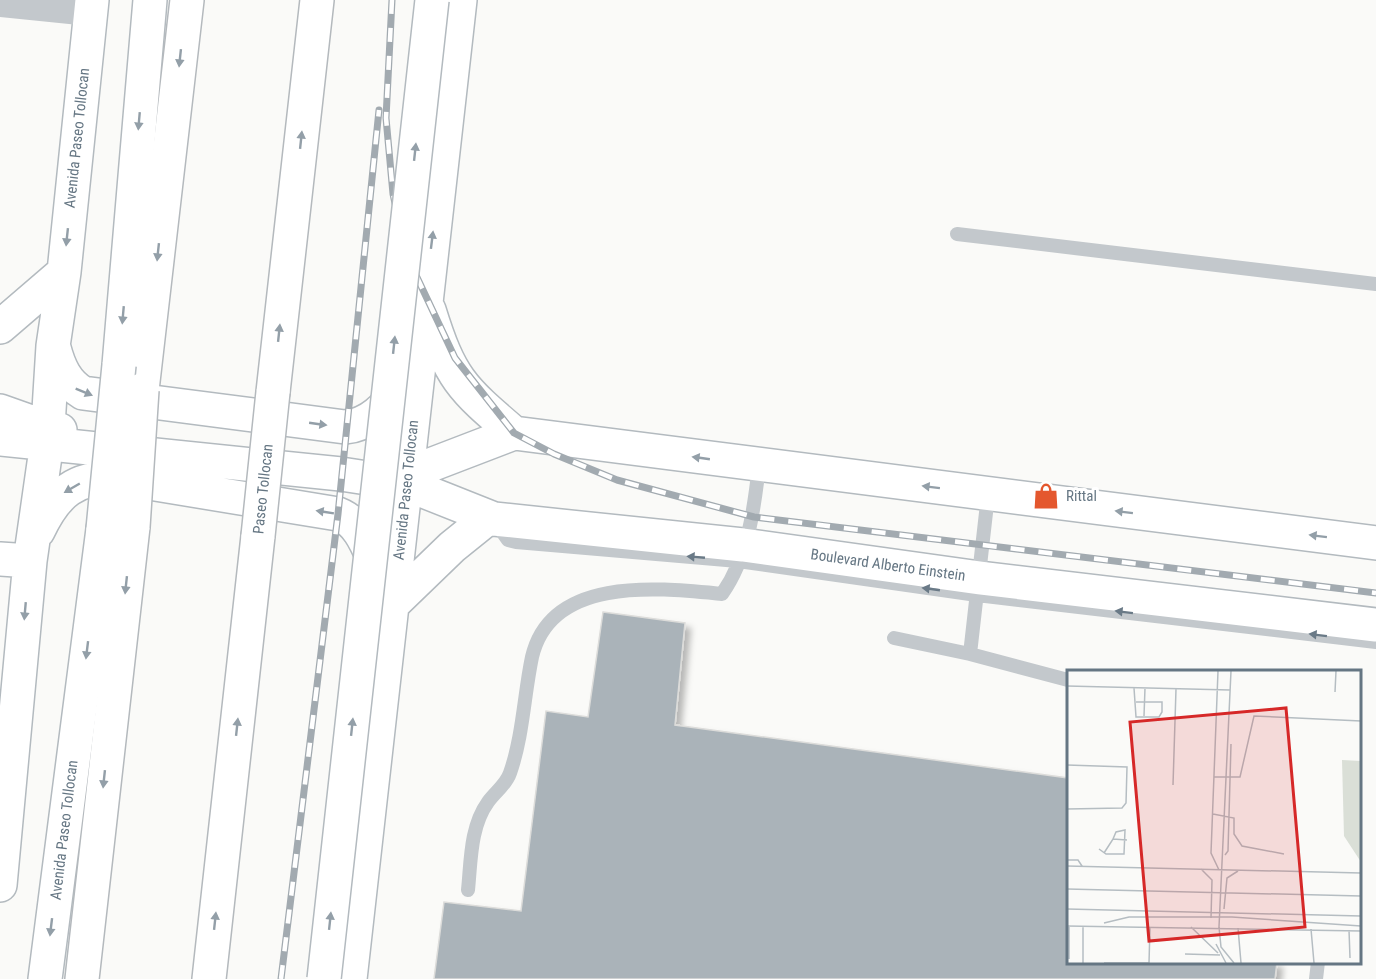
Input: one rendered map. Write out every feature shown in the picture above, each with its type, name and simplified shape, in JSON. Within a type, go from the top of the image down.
[{"type":"main road","name":"Avenida Paseo Tollocan","points":[[45,979],[118,528],[119,365],[150,0]]},
{"type":"main road","points":[[82,979],[118,528],[142,390],[187,0]]},
{"type":"main road","name":"Paseo Tollocan","points":[[209,979],[317,0]]},
{"type":"main road","name":"Avenida Paseo Tollocan","points":[[324,979],[432,0]]},
{"type":"main road","name":"Avenida Paseo Tollocan","points":[[350,979],[460,0]]},
{"type":"main road","name":"Avenida Paseo Tollocan","points":[[0,885],[21,554],[48,435],[53,346],[64,272],[91,6]]},
{"type":"main road","points":[[0,327],[64,272]]},
{"type":"main road","points":[[426,298],[442,351],[453,374],[470,396],[514,433]]},
{"type":"main road","points":[[53,346],[66,379],[83,393],[345,427],[360,426],[387,405],[419,363]]},
{"type":"main road","points":[[0,411],[48,435]]},
{"type":"main road","points":[[406,479],[514,433],[1376,543]]},
{"type":"main road","points":[[0,439],[48,435]]},
{"type":"main road","name":"Boulevard Alberto Einstein","points":[[48,435],[341,474],[406,479],[491,519],[978,586],[1376,625]]},
{"type":"main road","points":[[21,554],[58,497],[87,480],[103,478],[338,514],[350,519],[361,533],[394,603],[452,547],[491,519]]},
{"type":"street","points":[[0,3],[91,6]]},
{"type":"lane","points":[[957,234],[1376,284]]},
{"type":"lane","points":[[468,890],[475,831],[488,803],[510,773],[533,654],[544,630],[562,611],[587,599],[621,589],[671,589],[722,594],[741,553],[754,517],[759,466]]},
{"type":"lane","points":[[970,654],[988,495]]},
{"type":"lane","points":[[978,586],[1376,642]]},
{"type":"lane","points":[[894,638],[970,654],[1067,680]]},
{"type":"lane","points":[[1316,979],[1318,964]]},
{"type":"building","points":[[603,612],[685,623],[675,725],[1067,778],[1067,964],[1277,964],[1275,979],[434,979],[444,902],[521,911],[546,711],[588,717]]},
{"type":"railway","points":[[392,0],[386,118],[393,194],[406,254],[455,358],[514,433],[554,454],[617,480],[754,517],[1376,593]]},
{"type":"railway","points":[[281,979],[338,514],[379,110]]},
{"type":"place","name":"Rittal","points":[[1046,496]]}]
